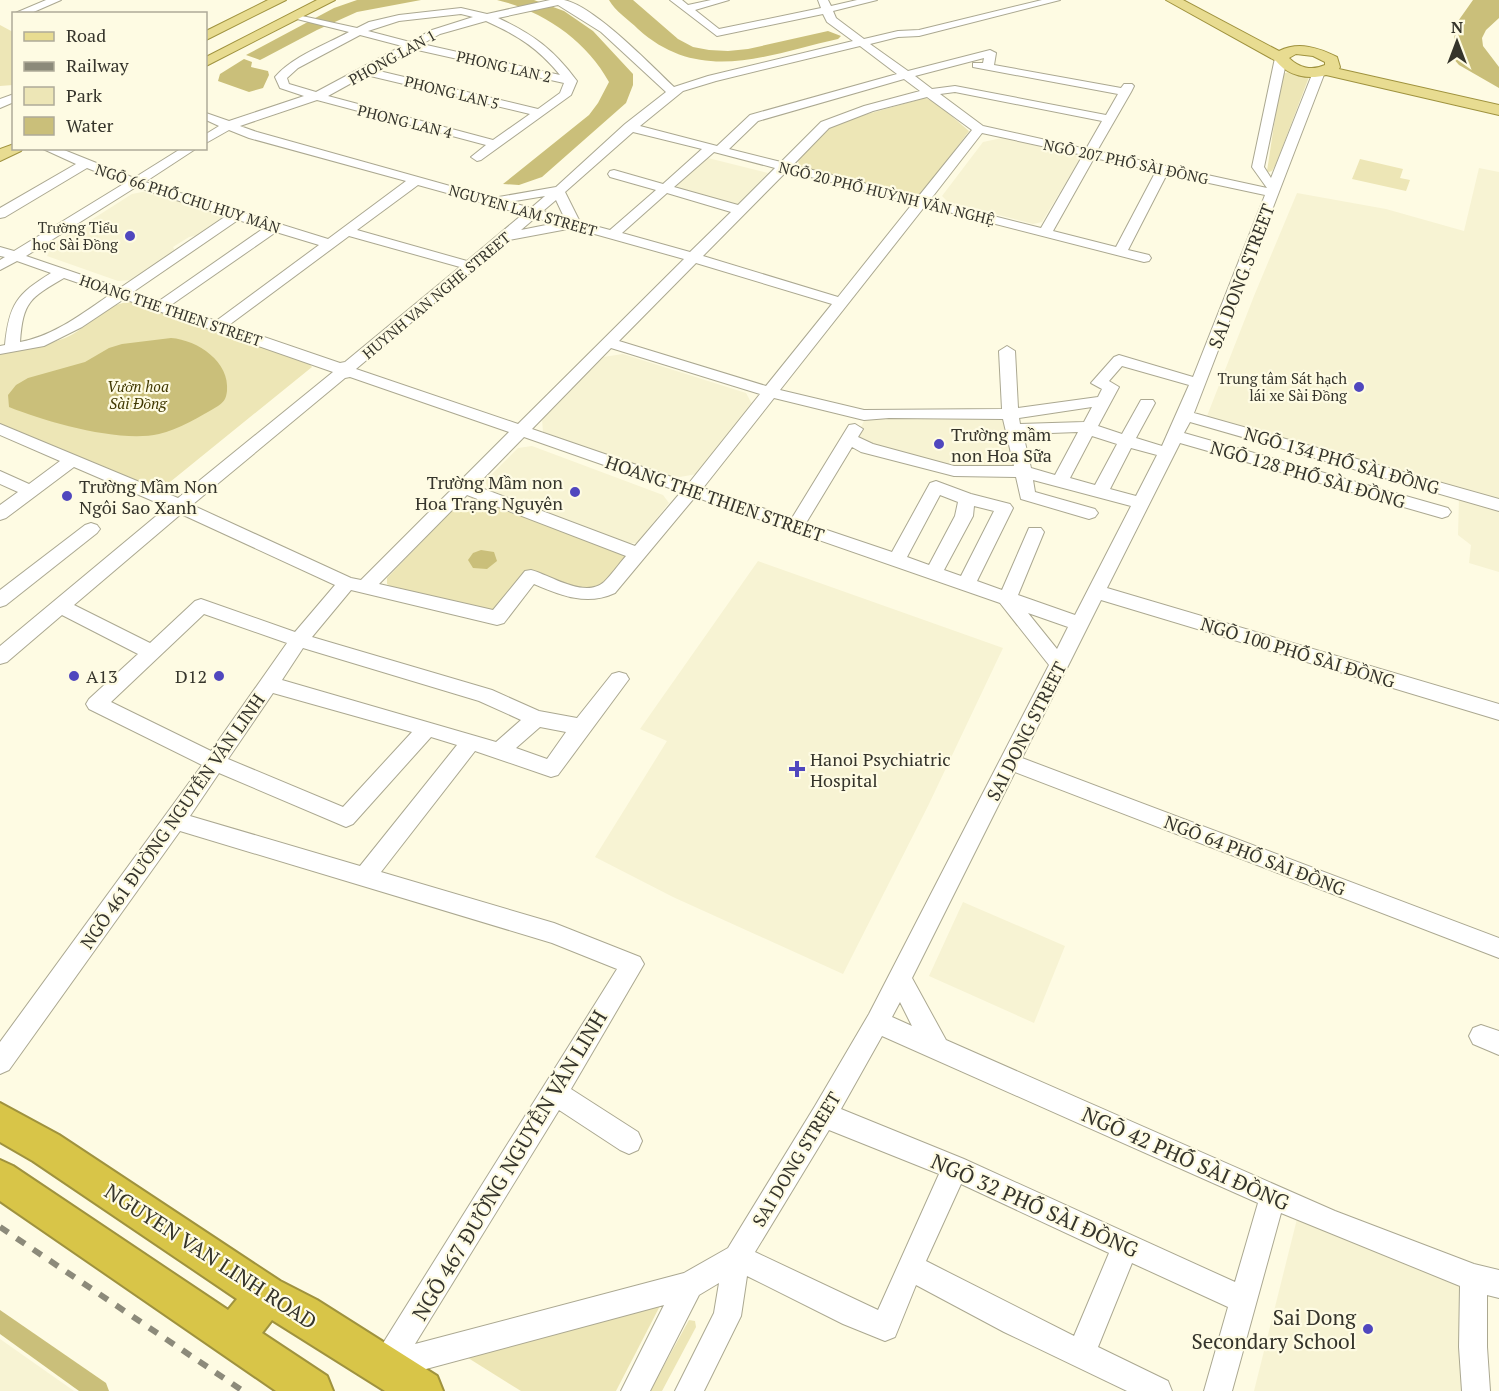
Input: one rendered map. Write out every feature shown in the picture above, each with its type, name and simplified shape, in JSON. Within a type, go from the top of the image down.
[{"type":"highway","name":"NGUYEN VAN LINH ROAD","points":[[0,1121],[46,1148],[266,1295],[303,1314],[422,1391]]},
{"type":"highway","points":[[0,1179],[312,1391]]},
{"type":"highway","points":[[233,1337],[266,1295]]},
{"type":"main road","points":[[207,36],[279,0]]},
{"type":"main road","points":[[207,48],[303,0]]},
{"type":"main road","points":[[207,62],[304,17],[328,0]]},
{"type":"main road","points":[[1173,0],[1286,55],[1315,52],[1326,68],[1499,110]]},
{"type":"main road","points":[[1195,0],[1286,55],[1292,68],[1326,68],[1499,100]]},
{"type":"street","points":[[23,12],[56,0]]},
{"type":"street","points":[[575,0],[678,90]]},
{"type":"street","points":[[675,0],[717,33],[825,6],[872,0]]},
{"type":"street","points":[[686,9],[724,0]]},
{"type":"street","name":"HUYNH VAN NGHE STREET","points":[[898,34],[909,28],[1024,0]]},
{"type":"street","name":"HUYNH VAN NGHE STREET","points":[[3,650],[61,606],[346,370],[533,213],[629,127],[678,90],[712,78],[898,34],[919,33],[1055,0]]},
{"type":"street","points":[[559,1],[586,10]]},
{"type":"street","name":"PHONG LAN 1","points":[[207,138],[227,126],[315,97],[450,26],[559,1]]},
{"type":"street","points":[[0,429],[74,459],[356,585],[498,618],[531,576],[571,591],[600,594],[609,588],[692,490],[979,129],[831,20],[825,6]]},
{"type":"street","points":[[360,31],[385,20],[450,11],[471,12],[524,34],[553,58],[571,81],[565,95],[477,157]]},
{"type":"street","name":"PHONG LAN 2","points":[[304,17],[411,45],[571,81]]},
{"type":"street","name":"PHONG LAN 4","points":[[360,31],[284,73],[282,77],[284,86],[315,97],[495,144]]},
{"type":"street","name":"SAI DONG STREET","points":[[1274,189],[1258,167],[1286,55]]},
{"type":"street","points":[[612,235],[664,189],[754,118],[783,108],[958,61],[1126,89],[1045,233]]},
{"type":"street","name":"SAI DONG STREET","points":[[689,1391],[727,1316],[737,1257],[824,1115],[900,979],[1185,416],[1274,189],[1326,68]]},
{"type":"street","name":"PHONG LAN 5","points":[[365,71],[540,113]]},
{"type":"street","name":"NGÕ 461 ĐƯỜNG NGUYỄN VĂN LINH","points":[[0,1062],[175,821],[299,640],[356,585],[465,488],[784,166],[832,121],[946,89],[964,90],[1109,119]]},
{"type":"street","name":"NGUYEN LAM STREET","points":[[207,116],[227,126],[841,302]]},
{"type":"street","name":"NGÕ 20 PHỐ HUỲNH VĂN NGHỆ","points":[[629,127],[1144,258]]},
{"type":"street","name":"NGÕ 207 PHỐ SÀI ĐỒNG","points":[[979,129],[1163,169],[1274,189]]},
{"type":"street","name":"NGÕ 66 PHỐ CHU HUY MÂN","points":[[52,150],[135,183],[330,244]]},
{"type":"street","points":[[0,266],[184,150]]},
{"type":"street","points":[[0,214],[84,164]]},
{"type":"street","points":[[1120,252],[1163,169]]},
{"type":"street","points":[[614,174],[740,210]]},
{"type":"street","points":[[218,326],[416,180]]},
{"type":"street","points":[[558,190],[574,224],[505,236],[491,201],[558,190]]},
{"type":"street","points":[[63,272],[19,302],[6,349],[48,340],[77,324],[236,215]]},
{"type":"street","points":[[161,306],[273,227]]},
{"type":"street","points":[[347,231],[470,266]]},
{"type":"street","name":"HOANG THE THIEN STREET","points":[[0,250],[1081,624]]},
{"type":"street","points":[[609,343],[769,392],[864,415],[889,413],[1089,427],[1094,431],[1167,453]]},
{"type":"street","points":[[1007,351],[1012,422],[1027,495],[1089,513]]},
{"type":"street","points":[[1059,481],[1111,387],[1099,383],[1119,360],[1198,383]]},
{"type":"street","points":[[1012,422],[1104,401]]},
{"type":"street","points":[[1100,493],[1125,441],[1147,403]]},
{"type":"street","points":[[796,526],[864,415]]},
{"type":"street","name":"NGÕ 134 PHỐ SÀI ĐỒNG","points":[[1185,416],[1499,505]]},
{"type":"street","name":"NGÕ 128 PHỐ SÀI ĐỒNG","points":[[1175,436],[1442,512]]},
{"type":"street","points":[[849,439],[867,448],[954,471],[1024,472],[1142,503]]},
{"type":"street","points":[[0,514],[74,459]]},
{"type":"street","points":[[0,477],[31,491]]},
{"type":"street","points":[[896,561],[936,487],[967,499],[1004,508],[966,585]]},
{"type":"street","points":[[465,488],[638,554]]},
{"type":"street","points":[[933,573],[964,516],[967,499]]},
{"type":"street","points":[[0,600],[91,529]]},
{"type":"street","points":[[1035,532],[1007,599],[1060,666]]},
{"type":"street","name":"NGÕ 100 PHỐ SÀI ĐỒNG","points":[[1097,592],[1499,712]]},
{"type":"street","points":[[61,606],[151,652]]},
{"type":"street","points":[[427,728],[346,818],[214,762],[96,704],[201,606],[299,640],[485,695],[536,718],[581,727]]},
{"type":"street","points":[[269,684],[500,750],[551,769],[620,679]]},
{"type":"street","points":[[500,750],[536,718]]},
{"type":"street","points":[[175,821],[364,877],[471,742]]},
{"type":"street","name":"NGÕ 64 PHỐ SÀI ĐỒNG","points":[[1011,762],[1499,948]]},
{"type":"street","name":"NGÕ 467 ĐƯỜNG NGUYỄN VĂN LINH","points":[[364,877],[554,933],[632,964],[555,1094],[385,1366]]},
{"type":"street","points":[[900,979],[938,1050]]},
{"type":"street","name":"NGÕ 42 PHỐ SÀI ĐỒNG","points":[[877,1022],[1273,1197],[1487,1281]]},
{"type":"street","points":[[555,1094],[629,1141]]},
{"type":"street","name":"NGÕ 32 PHỐ SÀI ĐỒNG","points":[[824,1115],[955,1168],[1243,1300]]},
{"type":"street","points":[[737,1257],[853,1314],[885,1326],[955,1168]]},
{"type":"street","points":[[1218,1391],[1273,1197]]},
{"type":"street","points":[[1081,1354],[1125,1245]]},
{"type":"street","name":"SAI DONG STREET","points":[[385,1366],[689,1286],[737,1257]]},
{"type":"street","points":[[910,1267],[1158,1391]]},
{"type":"street","points":[[1476,1391],[1473,1347],[1487,1281]]},
{"type":"street","points":[[635,1391],[689,1286]]},
{"type":"shaded area","points":[[1002,138],[1074,154],[1080,159],[1042,222],[1033,224],[948,202],[942,196],[983,142]]},
{"type":"shaded area","points":[[704,157],[768,173],[736,206],[672,188]]},
{"type":"shaded area","points":[[1479,168],[1499,172],[1499,499],[1207,416],[1297,193],[1386,209],[1464,231]]},
{"type":"shaded area","name":"Trường Tiểu học Sài Đồng","points":[[147,191],[221,215],[221,220],[199,235],[189,237],[173,247],[175,251],[132,280],[118,281],[47,256],[52,245],[132,194]]},
{"type":"shaded area","points":[[623,354],[746,393],[752,404],[697,474],[674,478],[543,432],[542,419],[603,357]]},
{"type":"shaded area","name":"Trường mầm non Hoa Sữa","points":[[867,415],[1009,415],[1020,469],[944,469],[855,439]]},
{"type":"shaded area","name":"Trường Mầm non Hoa Trạng Nguyên","points":[[532,446],[663,495],[669,503],[637,543],[621,543],[488,489],[485,481],[518,448]]},
{"type":"shaded area","points":[[1459,498],[1499,510],[1499,572],[1469,563],[1471,545],[1458,535]]},
{"type":"shaded area","name":"Hanoi Psychiatric Hospital","points":[[758,561],[1003,648],[928,806],[843,974],[673,897],[595,857],[667,741],[640,729]]},
{"type":"shaded area","points":[[963,902],[1065,946],[1034,1023],[929,976]]},
{"type":"shaded area","name":"Sai Dong Secondary School","points":[[1299,1211],[1468,1285],[1467,1391],[1254,1391]]},
{"type":"shaded area","points":[[0,1339],[74,1391],[0,1391]]},
{"type":"green space","points":[[0,25],[12,31],[12,85],[0,86]]},
{"type":"green space","points":[[1288,72],[1309,77],[1276,164],[1269,172],[1267,171],[1281,79],[1283,74]]},
{"type":"green space","points":[[925,98],[935,102],[969,131],[922,194],[909,196],[799,166],[798,160],[835,123]]},
{"type":"green space","points":[[1360,159],[1403,169],[1400,178],[1410,180],[1406,191],[1352,179]]},
{"type":"green space","name":"Vườn hoa Sài Đồng","points":[[130,302],[307,361],[312,367],[154,495],[0,432],[0,353],[33,348],[65,338],[111,307]]},
{"type":"green space","points":[[473,498],[486,500],[627,557],[602,590],[571,587],[538,573],[501,612],[397,590],[387,584],[387,578],[458,504]]},
{"type":"green space","points":[[662,1302],[616,1391],[521,1391],[457,1351]]},
{"type":"green space","points":[[689,1320],[695,1321],[696,1327],[662,1391],[650,1391]]},
{"type":"water","points":[[357,0],[421,0],[357,12],[260,60],[246,55],[334,8]]},
{"type":"water","points":[[497,0],[534,0],[564,11],[593,31],[633,74],[633,85],[626,103],[542,177],[519,185],[503,184],[589,115],[609,82],[588,53],[562,29],[531,12]]},
{"type":"water","points":[[609,0],[633,0],[678,39],[693,47],[709,50],[748,49],[828,31],[841,36],[838,39],[759,58],[710,61],[685,56],[661,46],[622,15]]},
{"type":"water","points":[[1473,0],[1499,0],[1499,18],[1486,30],[1482,38],[1483,46],[1499,67],[1499,88],[1459,65],[1452,57],[1456,24]]},
{"type":"water","points":[[244,59],[252,62],[251,67],[268,71],[269,75],[263,88],[249,92],[218,81],[220,74]]},
{"type":"water","points":[[171,338],[192,343],[210,354],[218,362],[227,380],[227,391],[220,405],[174,429],[159,434],[124,436],[62,425],[9,407],[8,395],[16,385],[28,378],[85,362],[109,348],[122,344]]},
{"type":"water","points":[[481,550],[494,552],[497,561],[487,569],[473,568],[468,560],[473,553]]},
{"type":"waterway","points":[[0,1321],[98,1391]]},
{"type":"railway","points":[[0,1227],[243,1391]]},
{"type":"place","name":"Trường Tiểu học Sài Đồng","points":[[130,236]]},
{"type":"place","name":"Trung tâm Sát hạch lái xe Sài Đồng","points":[[1359,387]]},
{"type":"place","name":"Trường mầm non Hoa Sữa","points":[[939,444]]},
{"type":"place","name":"Trường Mầm non Hoa Trạng Nguyên","points":[[575,492]]},
{"type":"place","name":"Trường Mầm Non Ngôi Sao Xanh","points":[[67,496]]},
{"type":"place","name":"A13","points":[[74,676]]},
{"type":"place","name":"D12","points":[[219,676]]},
{"type":"place","name":"Hanoi Psychiatric Hospital","points":[[797,769]]},
{"type":"place","name":"Sai Dong Secondary School","points":[[1368,1329]]}]
